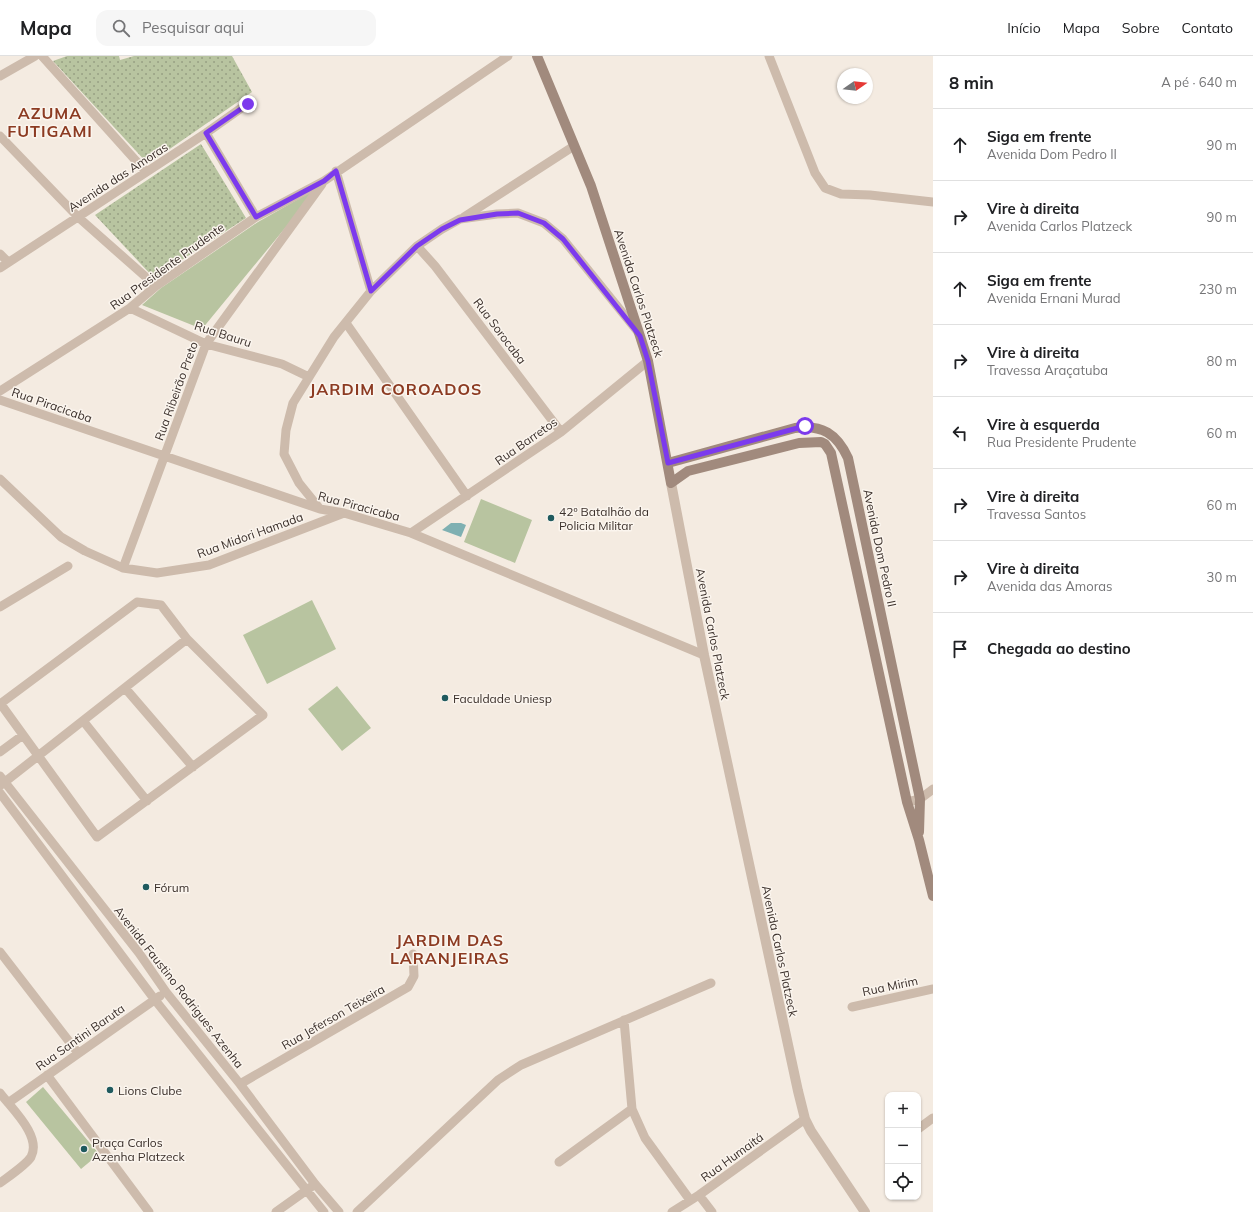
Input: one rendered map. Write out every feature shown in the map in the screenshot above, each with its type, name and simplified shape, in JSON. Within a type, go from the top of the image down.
[{"type":"main road","name":"Avenida Carlos Platzeck","points":[[537,56],[591,186],[648,361],[671,483]]},
{"type":"main road","name":"Avenida Dom Pedro II","points":[[668,463],[795,428],[810,426],[828,432],[841,445],[848,458],[920,799],[919,840]]},
{"type":"main road","name":"Avenida Dom Pedro II","points":[[671,483],[688,472],[799,443],[821,442],[828,447],[838,481],[907,802],[919,840],[933,896]]},
{"type":"street","points":[[0,76],[36,56]]},
{"type":"street","points":[[42,56],[146,172]]},
{"type":"street","name":"Rua Presidente Prudente","points":[[0,391],[130,308],[156,286],[256,217],[324,181],[336,171],[508,56]]},
{"type":"street","points":[[769,56],[815,173],[825,188],[841,194],[870,195],[933,202]]},
{"type":"street","name":"Avenida das Amoras","points":[[4,265],[248,104]]},
{"type":"street","points":[[206,133],[256,217]]},
{"type":"street","points":[[0,136],[78,217],[156,286]]},
{"type":"street","points":[[320,509],[299,483],[284,454],[286,430],[293,403],[334,337],[371,291],[417,246],[574,146]]},
{"type":"street","points":[[336,171],[371,291]]},
{"type":"street","name":"Rua Ribeirão Preto","points":[[123,568],[131,540],[165,457],[206,344],[324,181]]},
{"type":"street","points":[[460,220],[497,214],[518,213],[544,223],[563,239],[640,336]]},
{"type":"street","name":"Rua Sorocaba","points":[[417,246],[435,266],[561,432]]},
{"type":"street","points":[[0,254],[4,265]]},
{"type":"street","name":"Rua Bauru","points":[[130,308],[206,344],[282,364],[309,377]]},
{"type":"street","points":[[346,323],[467,496]]},
{"type":"street","name":"Rua Barretos","points":[[411,533],[561,432],[648,361]]},
{"type":"street","name":"Rua Piracicaba","points":[[0,400],[320,509],[344,513],[411,533],[704,655]]},
{"type":"street","name":"Rua Midori Hamada","points":[[0,479],[61,537],[85,551],[123,568],[158,573],[209,565],[344,513]]},
{"type":"street","name":"Avenida Carlos Platzeck","points":[[671,483],[704,655],[779,1008],[805,1119],[811,1131],[866,1212]]},
{"type":"street","points":[[0,607],[68,566]]},
{"type":"street","points":[[137,602],[161,605],[187,639],[263,715],[97,837],[0,703],[137,602]]},
{"type":"street","points":[[2,782],[39,757],[187,639]]},
{"type":"street","points":[[125,688],[193,767]]},
{"type":"street","points":[[84,722],[147,801]]},
{"type":"street","points":[[0,752],[23,735]]},
{"type":"street","name":"Avenida Faustino Rodrigues Azenha","points":[[2,782],[139,953],[166,992],[240,1084],[315,1184],[339,1212]]},
{"type":"street","points":[[907,802],[920,799],[933,789]]},
{"type":"street","name":"Avenida Faustino Rodrigues Azenha","points":[[0,794],[155,1000],[324,1212]]},
{"type":"street","points":[[77,895],[87,888]]},
{"type":"street","points":[[0,952],[78,1053]]},
{"type":"street","name":"Rua Jeferson Teixeira","points":[[240,1084],[408,988],[414,976],[413,954]]},
{"type":"street","points":[[357,1212],[498,1080],[521,1065],[711,983]]},
{"type":"street","name":"Rua Mirim","points":[[852,1007],[933,989]]},
{"type":"street","name":"Rua Santini Baruta","points":[[8,1103],[166,992]]},
{"type":"street","points":[[624,1020],[632,1109],[645,1138],[690,1200]]},
{"type":"street","points":[[47,1075],[149,1212]]},
{"type":"street","points":[[0,1093],[30,1132],[34,1146],[30,1158],[0,1183]]},
{"type":"street","points":[[559,1162],[632,1109]]},
{"type":"street","points":[[919,1128],[933,1118]]},
{"type":"street","name":"Rua Humaitá","points":[[672,1212],[699,1195],[805,1119]]},
{"type":"street","points":[[276,1212],[315,1184]]},
{"type":"street","points":[[699,1195],[712,1212]]},
{"type":"green space","points":[[67,56],[119,56],[120,60],[134,56],[232,56],[252,92],[148,164],[53,61]]},
{"type":"green space","points":[[201,144],[246,218],[154,278],[95,215]]},
{"type":"green space","points":[[318,188],[202,329],[142,305],[161,288],[258,222]]},
{"type":"green space","points":[[481,499],[532,520],[515,563],[464,542]]},
{"type":"green space","points":[[312,600],[336,649],[267,684],[243,635]]},
{"type":"green space","points":[[337,686],[371,728],[342,751],[308,709]]},
{"type":"green space","points":[[43,1087],[99,1154],[81,1169],[26,1102]]},
{"type":"water","points":[[451,523],[461,523],[466,525],[461,537],[442,530]]},
{"type":"place","name":"42º Batalhão da Policia Militar","points":[[551,518]]},
{"type":"place","name":"Faculdade Uniesp","points":[[445,698]]},
{"type":"place","name":"Fórum","points":[[146,887]]},
{"type":"place","name":"Lions Clube","points":[[110,1090]]},
{"type":"place","name":"Praça Carlos Azenha Platzeck","points":[[84,1149]]},
{"type":"district","name":"AZUMA FUTIGAMI","points":[[50,122]]},
{"type":"district","name":"JARDIM COROADOS","points":[[396,389]]},
{"type":"district","name":"JARDIM DAS LARANJEIRAS","points":[[450,949]]},
{"type":"route","points":[[248,104],[206,133],[256,217],[324,181],[336,171],[371,291],[417,246],[442,229],[460,220],[497,214],[518,213],[544,223],[563,239],[640,336],[648,361],[668,463],[685,457],[805,426]]}]
